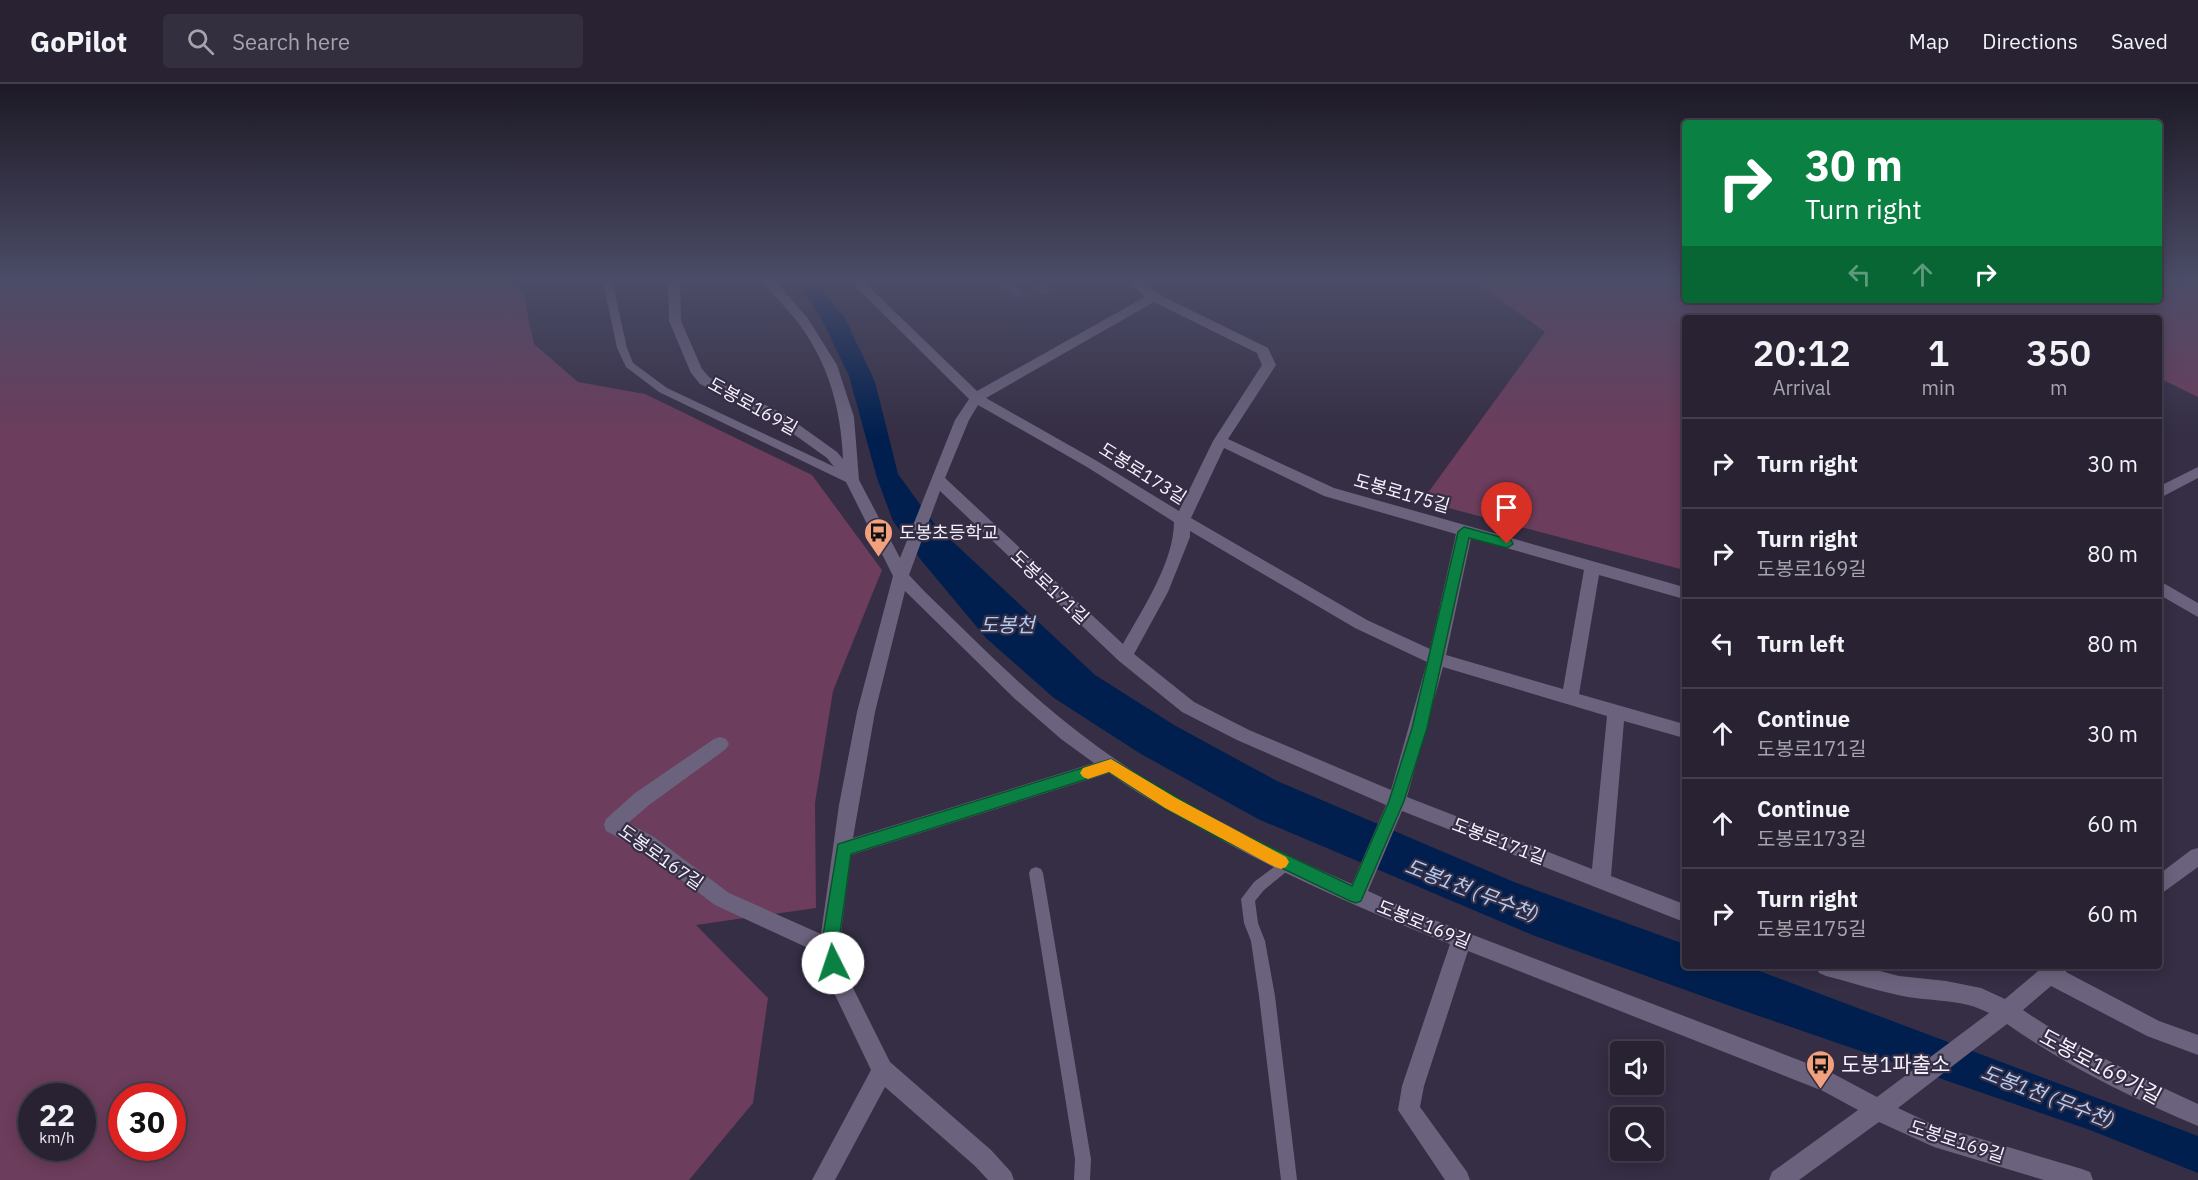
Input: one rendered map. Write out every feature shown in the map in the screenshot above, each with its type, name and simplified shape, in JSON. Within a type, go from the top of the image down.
[{"type":"street","name":"도봉로169길","points":[[679,332],[691,361],[705,381],[759,405],[804,433],[832,455],[852,480],[902,572],[919,596],[1021,694],[1067,734],[1170,803],[1286,864],[1358,891],[1462,939],[1819,1078],[1934,1136],[2051,1175],[2082,1180]]},
{"type":"street","name":"도봉로169길","points":[[810,332],[842,396],[848,425],[852,480]]},
{"type":"street","name":"도봉로173길","points":[[908,332],[976,398],[1092,464],[1182,520],[1361,624],[1437,659],[1682,730]]},
{"type":"street","points":[[1003,1180],[983,1158],[882,1070],[837,978],[829,948],[844,849],[848,805],[866,712],[902,572],[934,486],[962,420],[976,398],[1092,332]]},
{"type":"street","points":[[1125,656],[1160,592],[1182,537],[1182,520],[1220,441],[1269,365],[1263,351],[1225,332]]},
{"type":"street","name":"도봉로175길","points":[[1220,441],[1329,492],[1682,592]]},
{"type":"street","points":[[2162,492],[2198,472]]},
{"type":"street","name":"도봉로171길","points":[[934,486],[1125,656],[1172,695],[1211,719],[1395,805],[1682,912]]},
{"type":"street","points":[[1358,891],[1395,805],[1419,728],[1437,659],[1464,532]]},
{"type":"street","points":[[1570,698],[1592,567]]},
{"type":"street","points":[[2162,588],[2198,611]]},
{"type":"street","points":[[1601,881],[1616,711]]},
{"type":"street","name":"도봉로167길","points":[[720,744],[642,799],[613,825],[647,843],[686,874],[722,898],[829,948]]},
{"type":"street","points":[[844,849],[1111,765]]},
{"type":"street","points":[[2162,884],[2198,856]]},
{"type":"street","points":[[1459,1180],[1409,1110],[1413,1086],[1462,939]]},
{"type":"street","points":[[1837,969],[1899,986],[1947,991],[1981,998],[2001,1016]]},
{"type":"street","points":[[1780,1180],[1879,1110],[2001,1016],[2054,970],[2154,1029],[2198,1045]]},
{"type":"street","name":"도봉로169가길","points":[[2001,1016],[2111,1076],[2198,1115]]},
{"type":"street","points":[[823,1180],[882,1070]]},
{"type":"lane","points":[[618,332],[621,348],[629,365],[663,390],[852,480]]},
{"type":"lane","points":[[1286,864],[1258,886],[1248,899],[1267,996],[1289,1180]]},
{"type":"lane","points":[[1036,873],[1083,1159],[1082,1180]]},
{"type":"shaded area","points":[[0,332],[531,332],[534,344],[578,382],[645,394],[812,475],[882,570],[833,691],[815,803],[816,908],[696,925],[768,998],[753,1103],[689,1180],[0,1180]]},
{"type":"shaded area","points":[[1545,332],[1682,332],[1682,569],[1422,501]]},
{"type":"shaded area","points":[[2162,332],[2198,332],[2198,397],[2162,379]]},
{"type":"water","name":"도봉천","points":[[828,332],[852,332],[875,382],[898,474],[936,526],[1095,675],[1174,725],[1277,781],[1514,882],[1682,943],[1682,969],[1754,969],[2198,1136],[2198,1173],[2090,1130],[1535,936],[1258,819],[1141,754],[1054,698],[986,638],[921,560],[893,521],[877,478],[849,376]]},
{"type":"slow traffic","points":[[1088,773],[1111,765],[1170,803],[1281,862]]},
{"type":"place","name":"도봉초등학교","points":[[878,558]]},
{"type":"place","name":"도봉1파출소","points":[[1820,1090]]},
{"type":"route","points":[[833,963],[829,948],[844,849],[1111,765],[1170,803],[1223,832],[1356,896],[1396,801],[1419,728],[1437,659],[1464,532],[1507,544]]},
{"type":"water label","name":"도봉1천 (무수천)","points":[[1472,890]]},
{"type":"water label","name":"도봉1천 (무수천)","points":[[2048,1096]]}]
